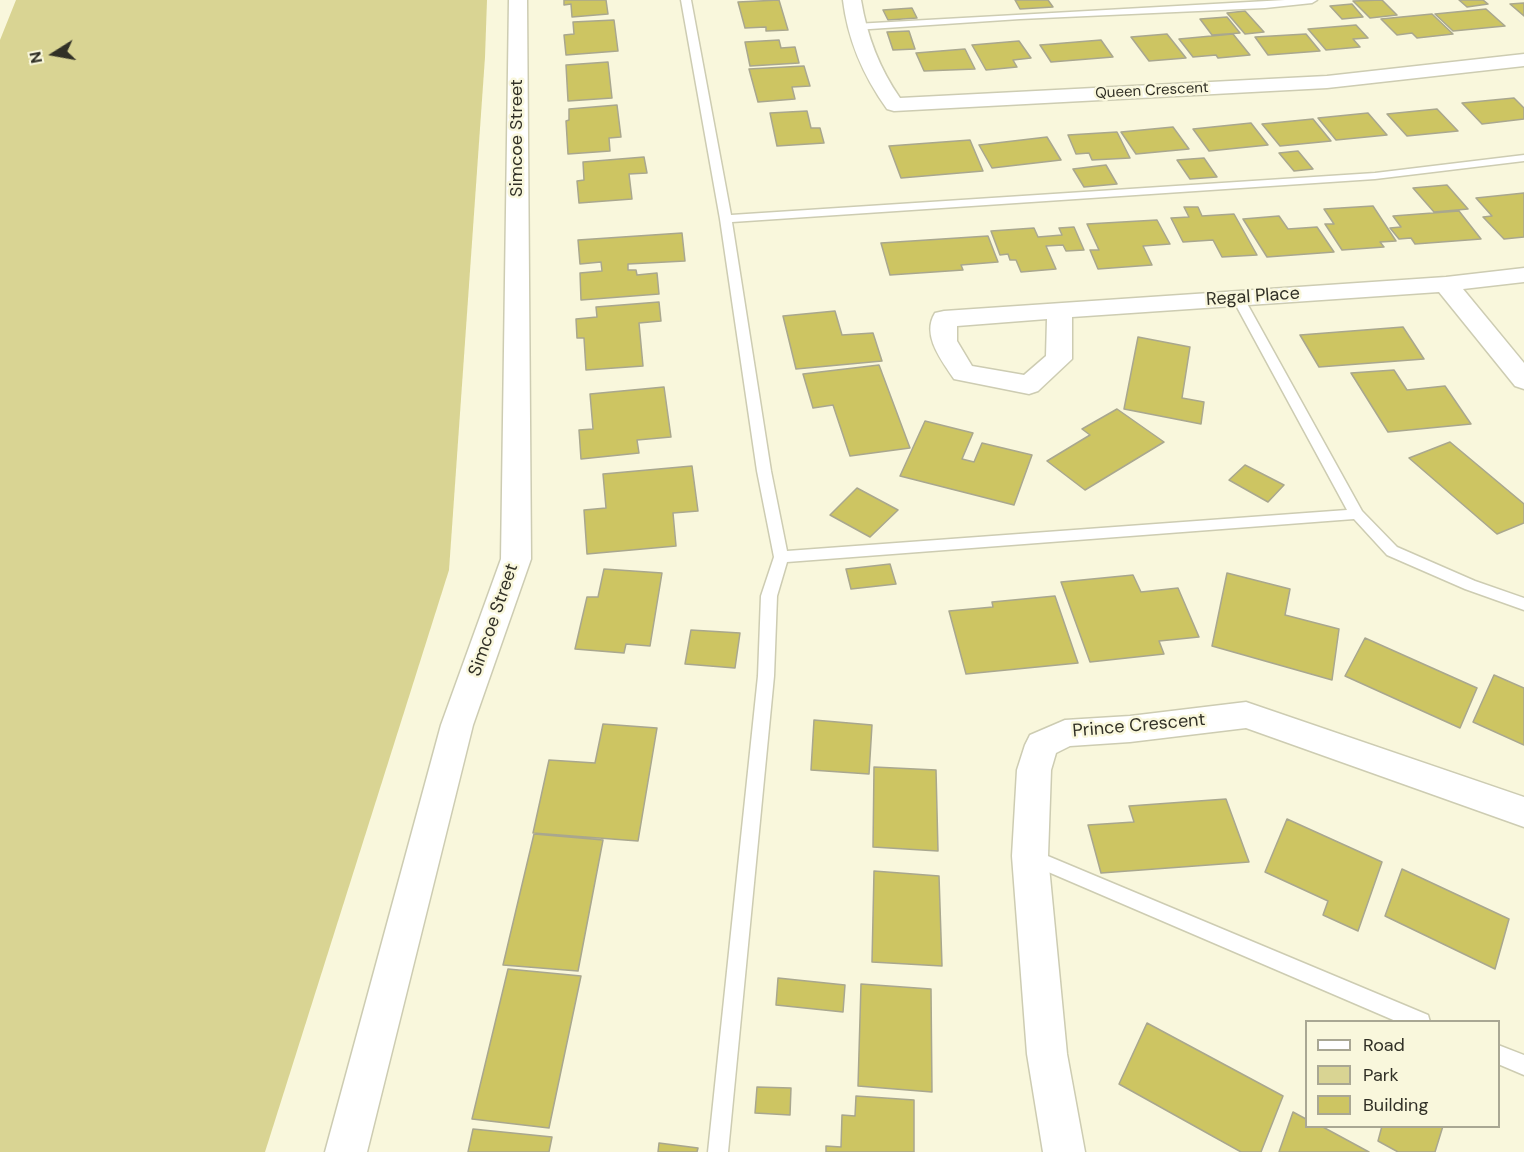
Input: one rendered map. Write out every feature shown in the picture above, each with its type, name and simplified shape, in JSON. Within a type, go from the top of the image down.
[{"type":"street","name":"Simcoe Street","points":[[346,1152],[457,725],[516,559],[518,0]]},
{"type":"street","name":"Queen Crescent","points":[[852,0],[855,27],[873,76],[894,105],[1327,82],[1524,60]]},
{"type":"street","name":"Regal Place","points":[[1060,310],[1059,359],[1029,385],[963,373],[944,341],[944,319],[1060,310],[1446,284],[1524,275]]},
{"type":"street","points":[[1446,284],[1524,380]]},
{"type":"street","name":"Prince Crescent","points":[[1064,1152],[1047,1054],[1030,856],[1034,770],[1042,745],[1065,733],[1130,729],[1246,715],[1524,812]]},
{"type":"lane","points":[[686,0],[726,219],[764,471],[781,557],[770,596],[766,676],[718,1152]]},
{"type":"lane","points":[[855,27],[1020,16],[1265,5],[1312,0]]},
{"type":"lane","points":[[726,219],[1374,176],[1524,158]]},
{"type":"lane","points":[[1238,298],[1357,514],[1392,551],[1470,585],[1524,604]]},
{"type":"lane","points":[[781,557],[1357,514]]},
{"type":"lane","points":[[1030,856],[1416,1020]]},
{"type":"lane","points":[[1500,1055],[1524,1065]]},
{"type":"green space","points":[[16,0],[487,0],[449,570],[265,1152],[0,1152],[0,40]]},
{"type":"building","points":[[564,0],[606,0],[608,14],[572,17],[571,4],[564,5]]},
{"type":"building","points":[[779,0],[788,30],[766,31],[766,27],[745,28],[738,2]]},
{"type":"building","points":[[1015,0],[1048,0],[1053,7],[1020,9]]},
{"type":"building","points":[[1382,0],[1397,15],[1370,18],[1353,1]]},
{"type":"building","points":[[1459,0],[1483,0],[1488,4],[1467,7]]},
{"type":"building","points":[[1524,3],[1524,16],[1510,4]]},
{"type":"building","points":[[1352,4],[1363,17],[1342,19],[1330,6]]},
{"type":"building","points":[[912,8],[917,18],[888,20],[883,10]]},
{"type":"building","points":[[1486,9],[1505,26],[1453,31],[1435,14]]},
{"type":"building","points":[[1245,11],[1264,32],[1245,34],[1227,13]]},
{"type":"building","points":[[1432,14],[1453,34],[1417,38],[1412,33],[1397,35],[1381,19]]},
{"type":"building","points":[[1227,17],[1240,33],[1212,35],[1200,19]]},
{"type":"building","points":[[614,20],[618,51],[566,55],[564,35],[574,34],[573,22]]},
{"type":"building","points":[[1356,25],[1368,38],[1353,39],[1360,47],[1326,50],[1308,29]]},
{"type":"building","points":[[909,31],[915,49],[893,50],[887,32]]},
{"type":"building","points":[[1167,34],[1186,58],[1149,61],[1131,37]]},
{"type":"building","points":[[1233,34],[1250,55],[1218,58],[1216,55],[1193,57],[1179,39]]},
{"type":"building","points":[[1306,34],[1320,51],[1268,55],[1255,37]]},
{"type":"building","points":[[779,40],[781,48],[795,47],[799,63],[750,66],[745,42]]},
{"type":"building","points":[[1101,40],[1113,57],[1051,62],[1040,45]]},
{"type":"building","points":[[1019,41],[1031,58],[1013,60],[1017,67],[986,70],[972,45]]},
{"type":"building","points":[[965,49],[975,69],[924,71],[916,53]]},
{"type":"building","points":[[608,62],[612,98],[568,101],[566,65]]},
{"type":"building","points":[[804,66],[810,86],[792,87],[795,99],[758,102],[749,69]]},
{"type":"building","points":[[1514,98],[1524,108],[1524,119],[1482,124],[1462,103]]},
{"type":"building","points":[[617,105],[621,137],[609,138],[610,151],[568,154],[566,121],[569,120],[569,109]]},
{"type":"building","points":[[1437,109],[1458,131],[1407,136],[1387,114]]},
{"type":"building","points":[[807,111],[811,128],[820,128],[824,143],[777,146],[770,113]]},
{"type":"building","points":[[1368,113],[1387,135],[1336,140],[1318,118]]},
{"type":"building","points":[[1313,119],[1331,141],[1280,146],[1262,124]]},
{"type":"building","points":[[1251,123],[1268,145],[1209,151],[1193,129]]},
{"type":"building","points":[[1173,127],[1189,149],[1136,154],[1121,132]]},
{"type":"building","points":[[1117,132],[1130,158],[1092,160],[1089,153],[1076,154],[1068,135]]},
{"type":"building","points":[[1047,137],[1061,160],[992,168],[979,145]]},
{"type":"building","points":[[970,140],[983,171],[901,178],[889,146]]},
{"type":"building","points":[[1298,151],[1313,169],[1294,171],[1279,153]]},
{"type":"building","points":[[644,157],[647,173],[629,174],[632,199],[579,203],[577,181],[584,180],[583,162]]},
{"type":"building","points":[[1204,158],[1217,177],[1190,179],[1177,160]]},
{"type":"building","points":[[1106,165],[1117,184],[1084,187],[1073,169]]},
{"type":"building","points":[[1447,185],[1468,209],[1434,212],[1413,188]]},
{"type":"building","points":[[1524,193],[1524,237],[1504,239],[1483,217],[1492,216],[1476,198]]},
{"type":"building","points":[[1373,206],[1396,241],[1380,242],[1384,247],[1342,250],[1325,224],[1334,224],[1324,209]]},
{"type":"building","points":[[1184,207],[1198,207],[1202,216],[1234,214],[1257,255],[1222,257],[1213,240],[1183,242],[1171,218],[1189,217]]},
{"type":"building","points":[[1459,211],[1481,239],[1415,244],[1411,238],[1399,239],[1390,228],[1401,227],[1393,216]]},
{"type":"building","points":[[1279,216],[1288,229],[1317,227],[1334,252],[1267,257],[1243,219]]},
{"type":"building","points":[[1157,220],[1170,244],[1143,246],[1152,265],[1098,269],[1090,250],[1099,250],[1087,224]]},
{"type":"building","points":[[1074,227],[1084,250],[1066,251],[1063,245],[1046,246],[1056,269],[1021,272],[1016,260],[1010,260],[1008,254],[1000,255],[991,231],[1034,228],[1038,237],[1062,235],[1059,228]]},
{"type":"building","points":[[682,233],[685,261],[628,264],[628,270],[636,270],[637,275],[657,273],[659,294],[581,300],[580,273],[602,271],[601,262],[580,264],[578,240]]},
{"type":"building","points":[[988,236],[998,262],[961,265],[963,270],[890,275],[881,243]]},
{"type":"building","points":[[659,302],[661,321],[639,323],[643,366],[586,370],[584,338],[577,338],[576,319],[597,317],[596,307]]},
{"type":"building","points":[[835,311],[842,335],[873,333],[882,361],[796,369],[783,316]]},
{"type":"building","points":[[1403,327],[1424,359],[1319,367],[1300,335]]},
{"type":"building","points":[[1138,337],[1190,347],[1182,398],[1204,402],[1201,424],[1124,409]]},
{"type":"building","points":[[879,365],[910,448],[850,456],[833,405],[813,408],[803,374]]},
{"type":"building","points":[[1394,370],[1407,390],[1445,386],[1471,424],[1388,432],[1351,373]]},
{"type":"building","points":[[664,387],[671,437],[637,440],[639,453],[581,459],[579,430],[593,429],[590,394]]},
{"type":"building","points":[[1117,409],[1164,442],[1085,490],[1047,461],[1090,435],[1082,429]]},
{"type":"building","points":[[925,421],[973,433],[962,459],[974,462],[982,443],[1032,455],[1014,505],[900,476]]},
{"type":"building","points":[[1450,442],[1524,504],[1524,523],[1497,534],[1409,458]]},
{"type":"building","points":[[1245,465],[1284,485],[1268,502],[1229,480]]},
{"type":"building","points":[[692,466],[698,511],[673,513],[676,546],[587,554],[584,510],[606,508],[603,474]]},
{"type":"building","points":[[857,488],[898,510],[870,537],[830,515]]},
{"type":"building","points":[[890,564],[896,584],[851,589],[846,569]]},
{"type":"building","points":[[604,569],[662,573],[650,646],[626,644],[624,653],[575,649],[587,597],[598,597]]},
{"type":"building","points":[[1227,573],[1290,589],[1285,615],[1339,629],[1332,680],[1212,646]]},
{"type":"building","points":[[1133,575],[1141,592],[1178,588],[1199,637],[1159,641],[1164,654],[1090,662],[1061,582]]},
{"type":"building","points":[[1055,596],[1078,663],[966,674],[949,611],[993,607],[992,602]]},
{"type":"building","points":[[691,630],[740,633],[735,668],[685,664]]},
{"type":"building","points":[[1365,638],[1477,688],[1460,728],[1345,676]]},
{"type":"building","points":[[1494,675],[1524,688],[1524,745],[1473,722]]},
{"type":"building","points":[[814,720],[872,725],[869,774],[811,770]]},
{"type":"building","points":[[603,724],[657,728],[638,841],[533,833],[549,760],[595,763]]},
{"type":"building","points":[[874,767],[936,770],[938,851],[873,847]]},
{"type":"building","points":[[1226,799],[1249,862],[1101,873],[1088,825],[1134,822],[1129,806]]},
{"type":"building","points":[[1287,819],[1382,862],[1358,931],[1323,915],[1328,901],[1265,872]]},
{"type":"building","points":[[534,834],[603,840],[578,971],[503,965]]},
{"type":"building","points":[[1402,869],[1509,919],[1495,969],[1385,916]]},
{"type":"building","points":[[874,871],[939,876],[942,966],[872,962]]},
{"type":"building","points":[[508,969],[581,976],[549,1128],[472,1119]]},
{"type":"building","points":[[778,978],[845,985],[843,1012],[776,1005]]},
{"type":"building","points":[[861,984],[931,989],[932,1092],[858,1086]]},
{"type":"building","points":[[1147,1023],[1283,1096],[1261,1152],[1241,1152],[1119,1084]]},
{"type":"building","points":[[757,1087],[791,1088],[790,1115],[755,1113]]},
{"type":"building","points":[[856,1096],[914,1100],[914,1152],[826,1152],[826,1146],[841,1147],[842,1115],[855,1116]]},
{"type":"building","points":[[1293,1112],[1305,1118],[1305,1128],[1325,1128],[1369,1152],[1279,1152]]},
{"type":"building","points":[[1381,1128],[1442,1128],[1435,1152],[1398,1152],[1378,1141]]},
{"type":"building","points":[[473,1129],[552,1137],[549,1152],[468,1152]]},
{"type":"building","points":[[659,1143],[698,1148],[697,1152],[658,1152]]}]
